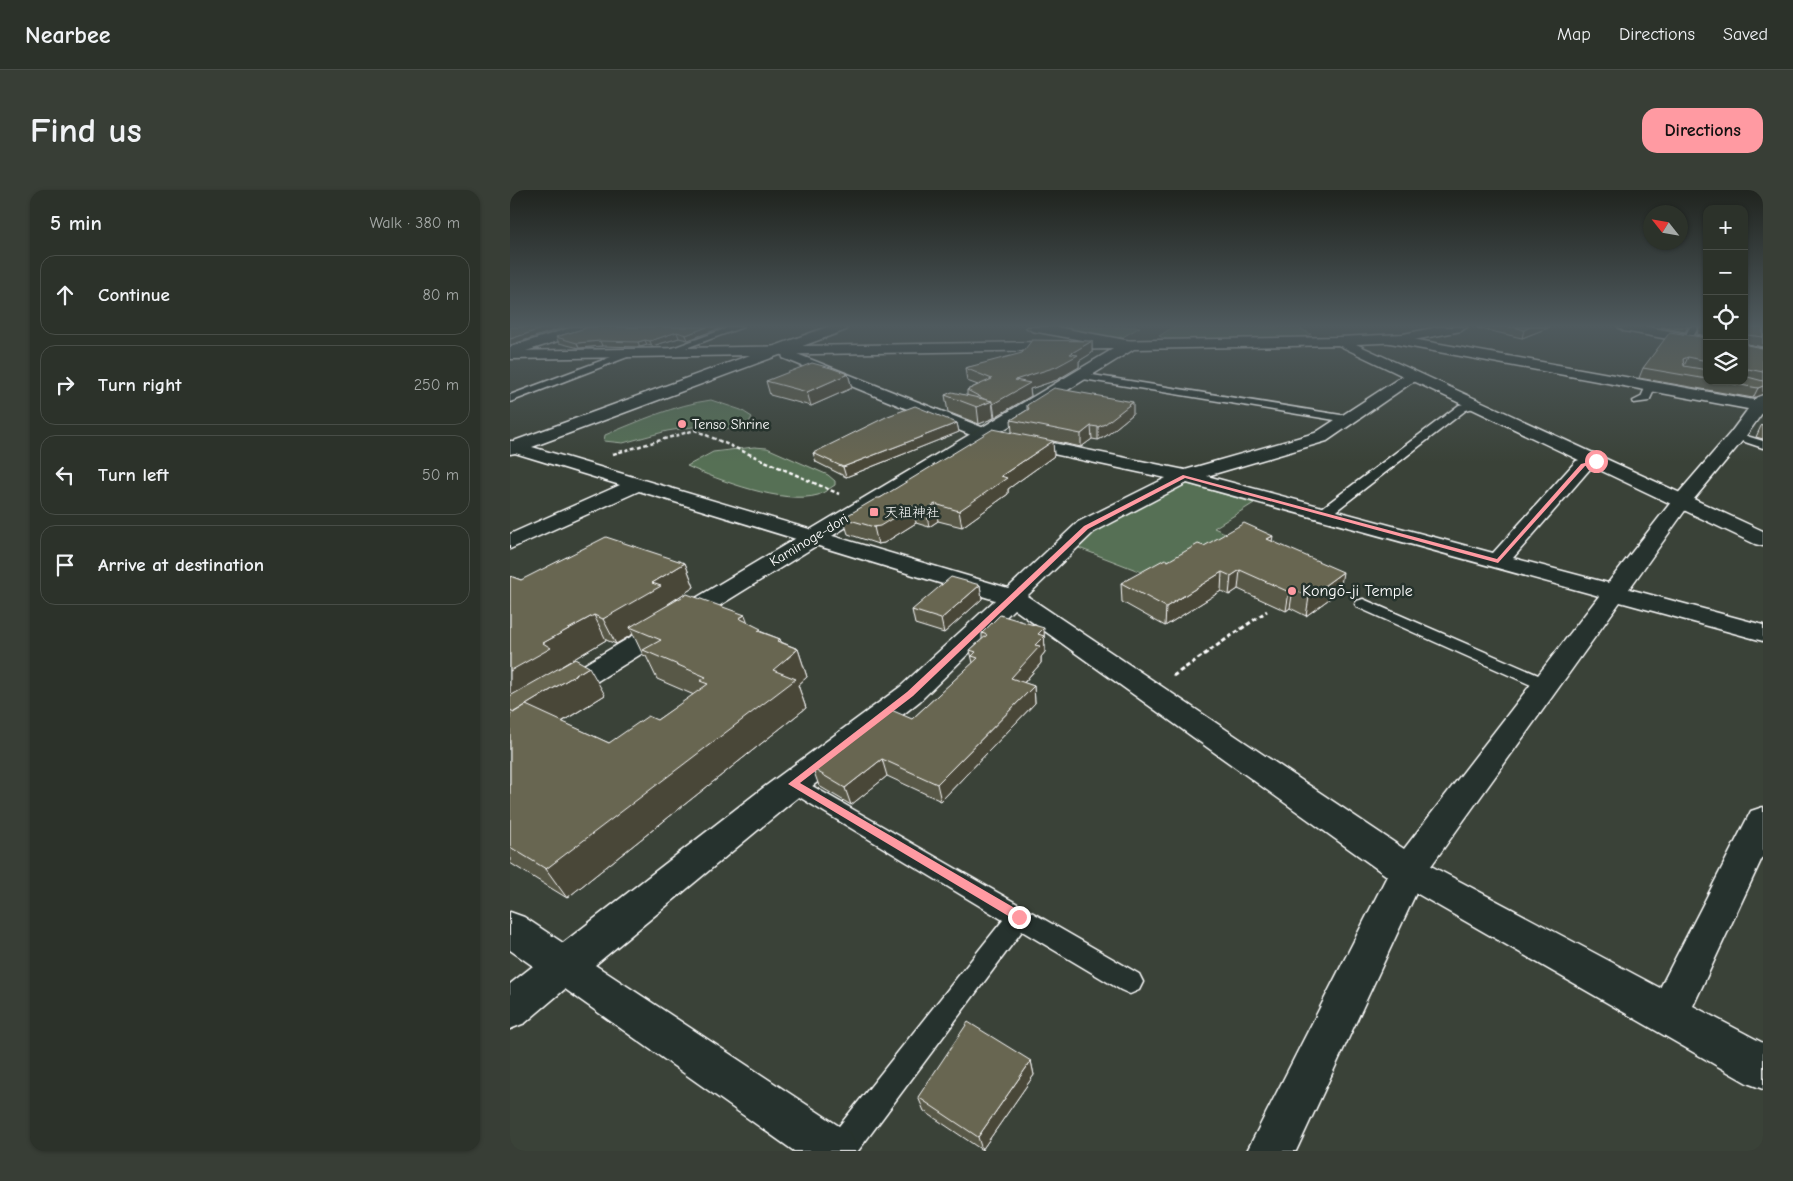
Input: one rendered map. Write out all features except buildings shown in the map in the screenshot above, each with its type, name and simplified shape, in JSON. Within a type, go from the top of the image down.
[{"type":"street","points":[[511,447],[725,372]]},
{"type":"street","points":[[830,372],[984,434],[1185,476],[1763,633]]},
{"type":"street","name":"Kaminoge-dori","points":[[510,722],[1087,372]]},
{"type":"street","points":[[1404,372],[1763,539]]},
{"type":"street","points":[[1271,1151],[1408,871],[1682,501],[1762,404],[1572,372]]},
{"type":"street","points":[[510,1009],[793,784],[910,694],[1086,528],[1185,476],[1322,437],[1406,380],[1415,377]]},
{"type":"street","points":[[511,447],[1012,597],[1408,871],[1763,1067]]},
{"type":"street","points":[[1498,561],[1583,465],[1596,461]]},
{"type":"street","points":[[510,542],[637,485]]},
{"type":"street","points":[[1668,1015],[1763,820]]},
{"type":"street","points":[[510,929],[834,1151]]},
{"type":"lane","points":[[510,399],[581,372]]},
{"type":"lane","points":[[1080,376],[1347,419]]},
{"type":"lane","points":[[1638,401],[1645,399],[1651,386]]},
{"type":"lane","points":[[1323,514],[1463,407],[1474,405]]},
{"type":"lane","points":[[1737,436],[1763,445]]},
{"type":"lane","points":[[1363,604],[1546,685]]},
{"type":"lane","points":[[793,784],[1130,982]]},
{"type":"lane","points":[[839,1151],[1019,917]]},
{"type":"path","points":[[611,455],[694,430],[845,496]]},
{"type":"path","points":[[1150,692],[1267,611]]},
{"type":"green space","points":[[711,400],[741,410],[752,417],[748,424],[721,430],[699,426],[667,431],[623,443],[604,441],[605,435],[644,419],[697,402]]},
{"type":"green space","points":[[754,447],[767,448],[828,475],[835,481],[835,485],[818,495],[788,497],[751,490],[687,466],[713,452]]},
{"type":"green space","points":[[1188,484],[1254,503],[1214,528],[1232,536],[1157,578],[1079,548],[1095,532],[1177,485]]},
{"type":"place","name":"Tenso Shrine","points":[[682,424]]},
{"type":"place","name":"天祖神社","points":[[874,512]]},
{"type":"place","name":"Kongō-ji Temple","points":[[1292,591]]},
{"type":"route","points":[[1019,917],[793,784],[910,694],[1086,528],[1185,476],[1498,561],[1583,465],[1596,461]]}]
